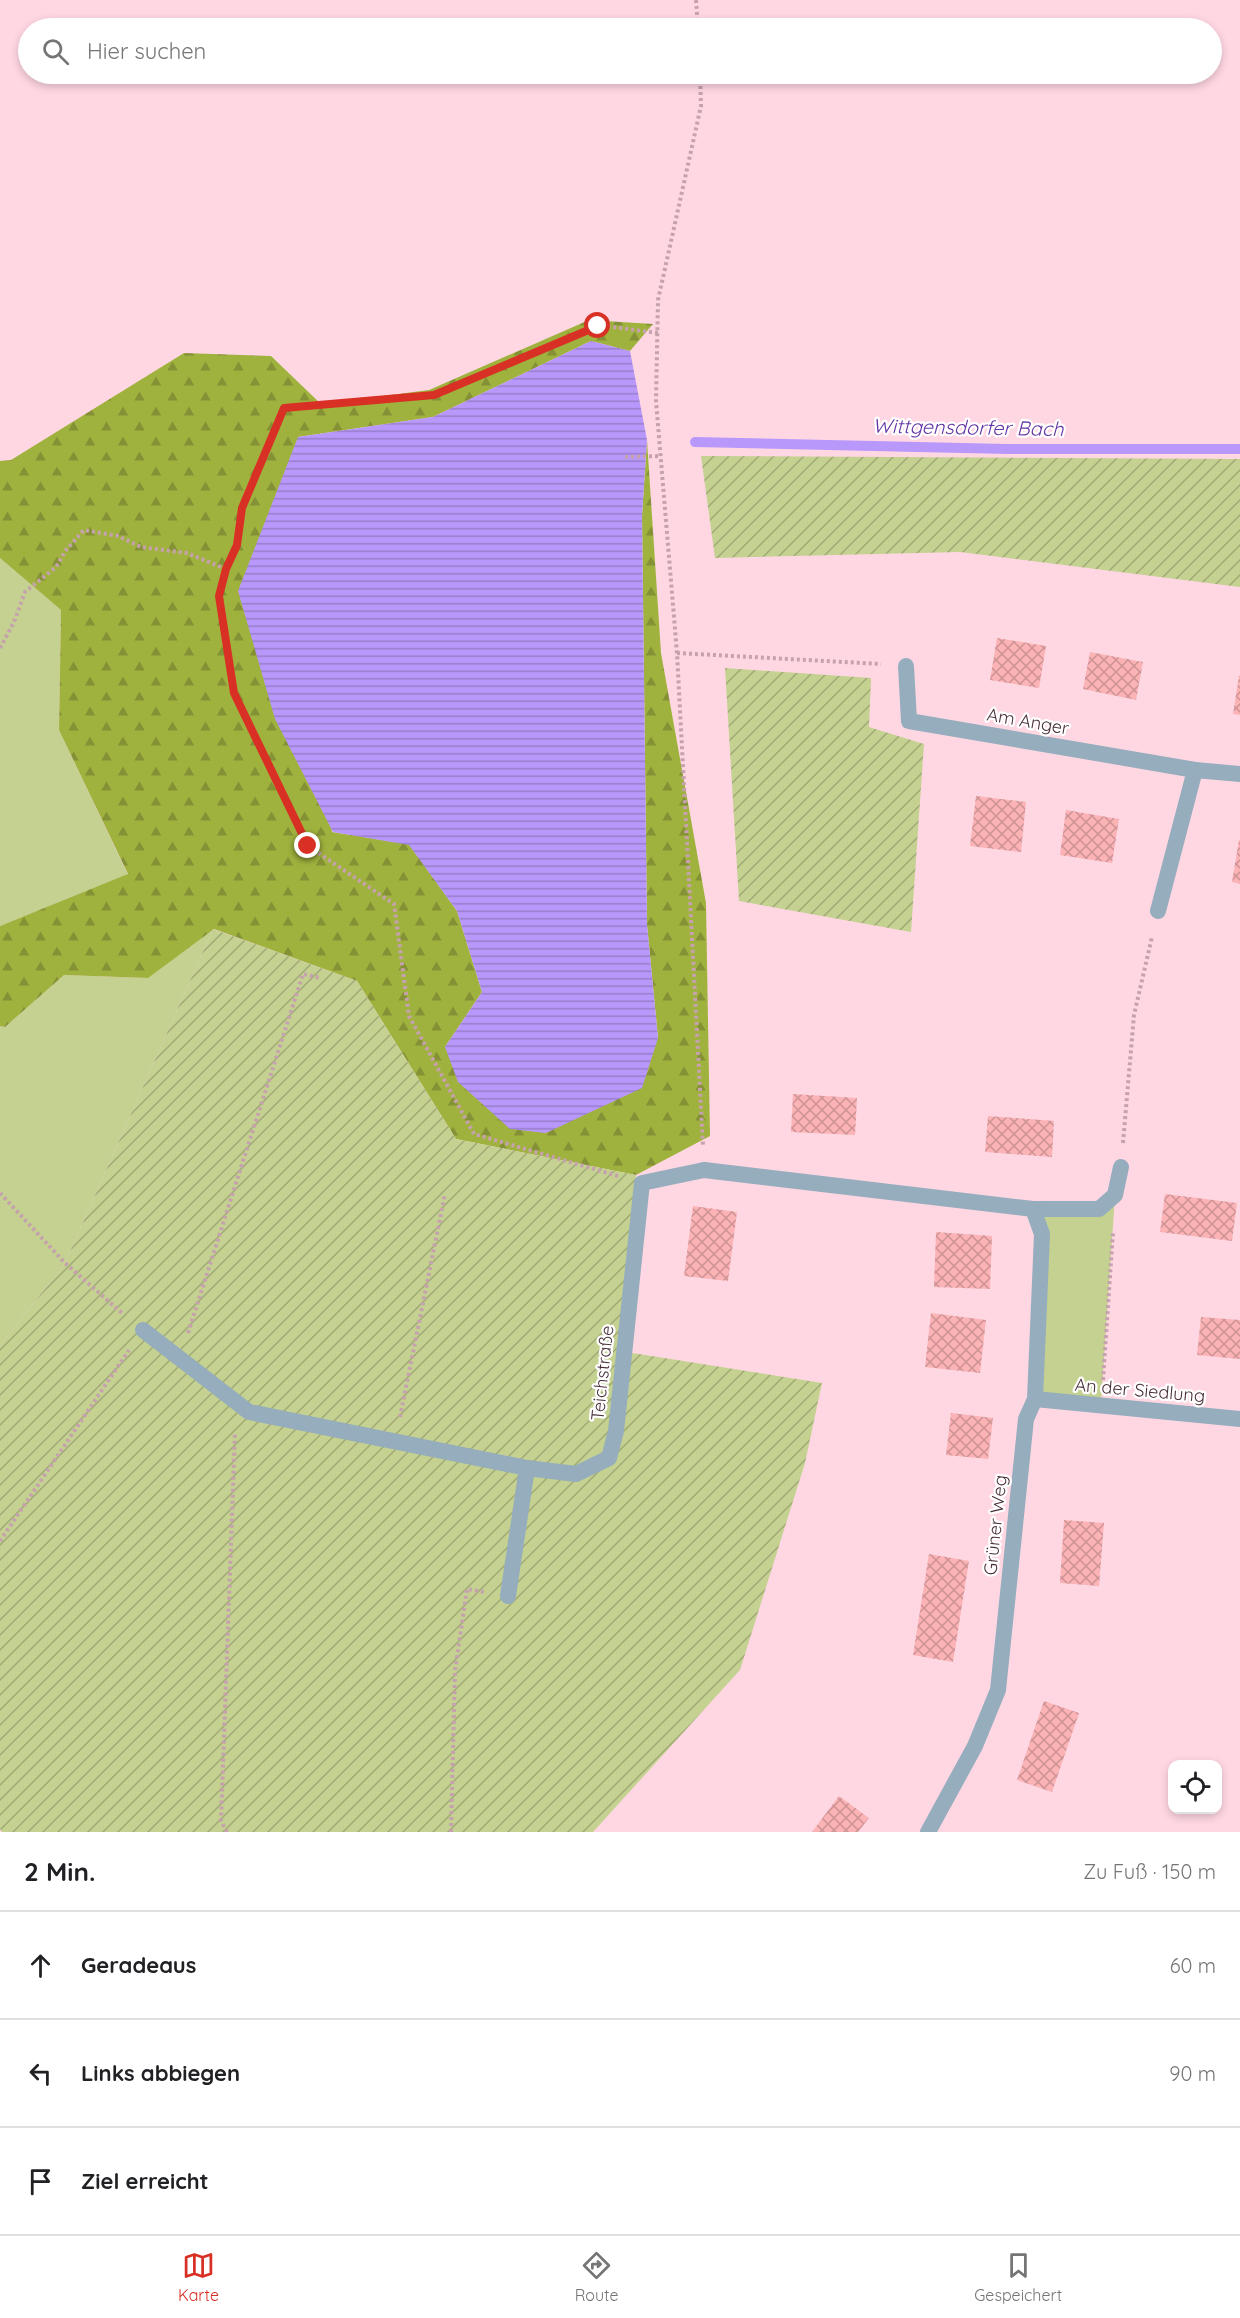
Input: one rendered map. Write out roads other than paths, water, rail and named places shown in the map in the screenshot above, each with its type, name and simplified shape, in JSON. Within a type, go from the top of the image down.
[{"type":"street","name":"Am Anger","points":[[906,666],[909,721],[1195,770],[1240,774]]},
{"type":"street","points":[[1158,911],[1195,770]]},
{"type":"street","points":[[1033,1209],[1099,1209],[1115,1195],[1121,1167]]},
{"type":"street","name":"Teichstraße","points":[[143,1330],[249,1412],[527,1468],[576,1474],[609,1458],[615,1431],[642,1183],[704,1170],[1033,1209]]},
{"type":"street","name":"Grüner Weg","points":[[928,1832],[975,1746],[998,1690],[1026,1419],[1035,1400],[1042,1234],[1033,1209]]},
{"type":"street","name":"An der Siedlung","points":[[1035,1400],[1240,1419]]},
{"type":"street","points":[[508,1596],[527,1468]]},
{"type":"waterway","name":"Wittgensdorfer Bach","points":[[695,442],[1007,449],[1240,449]]}]
